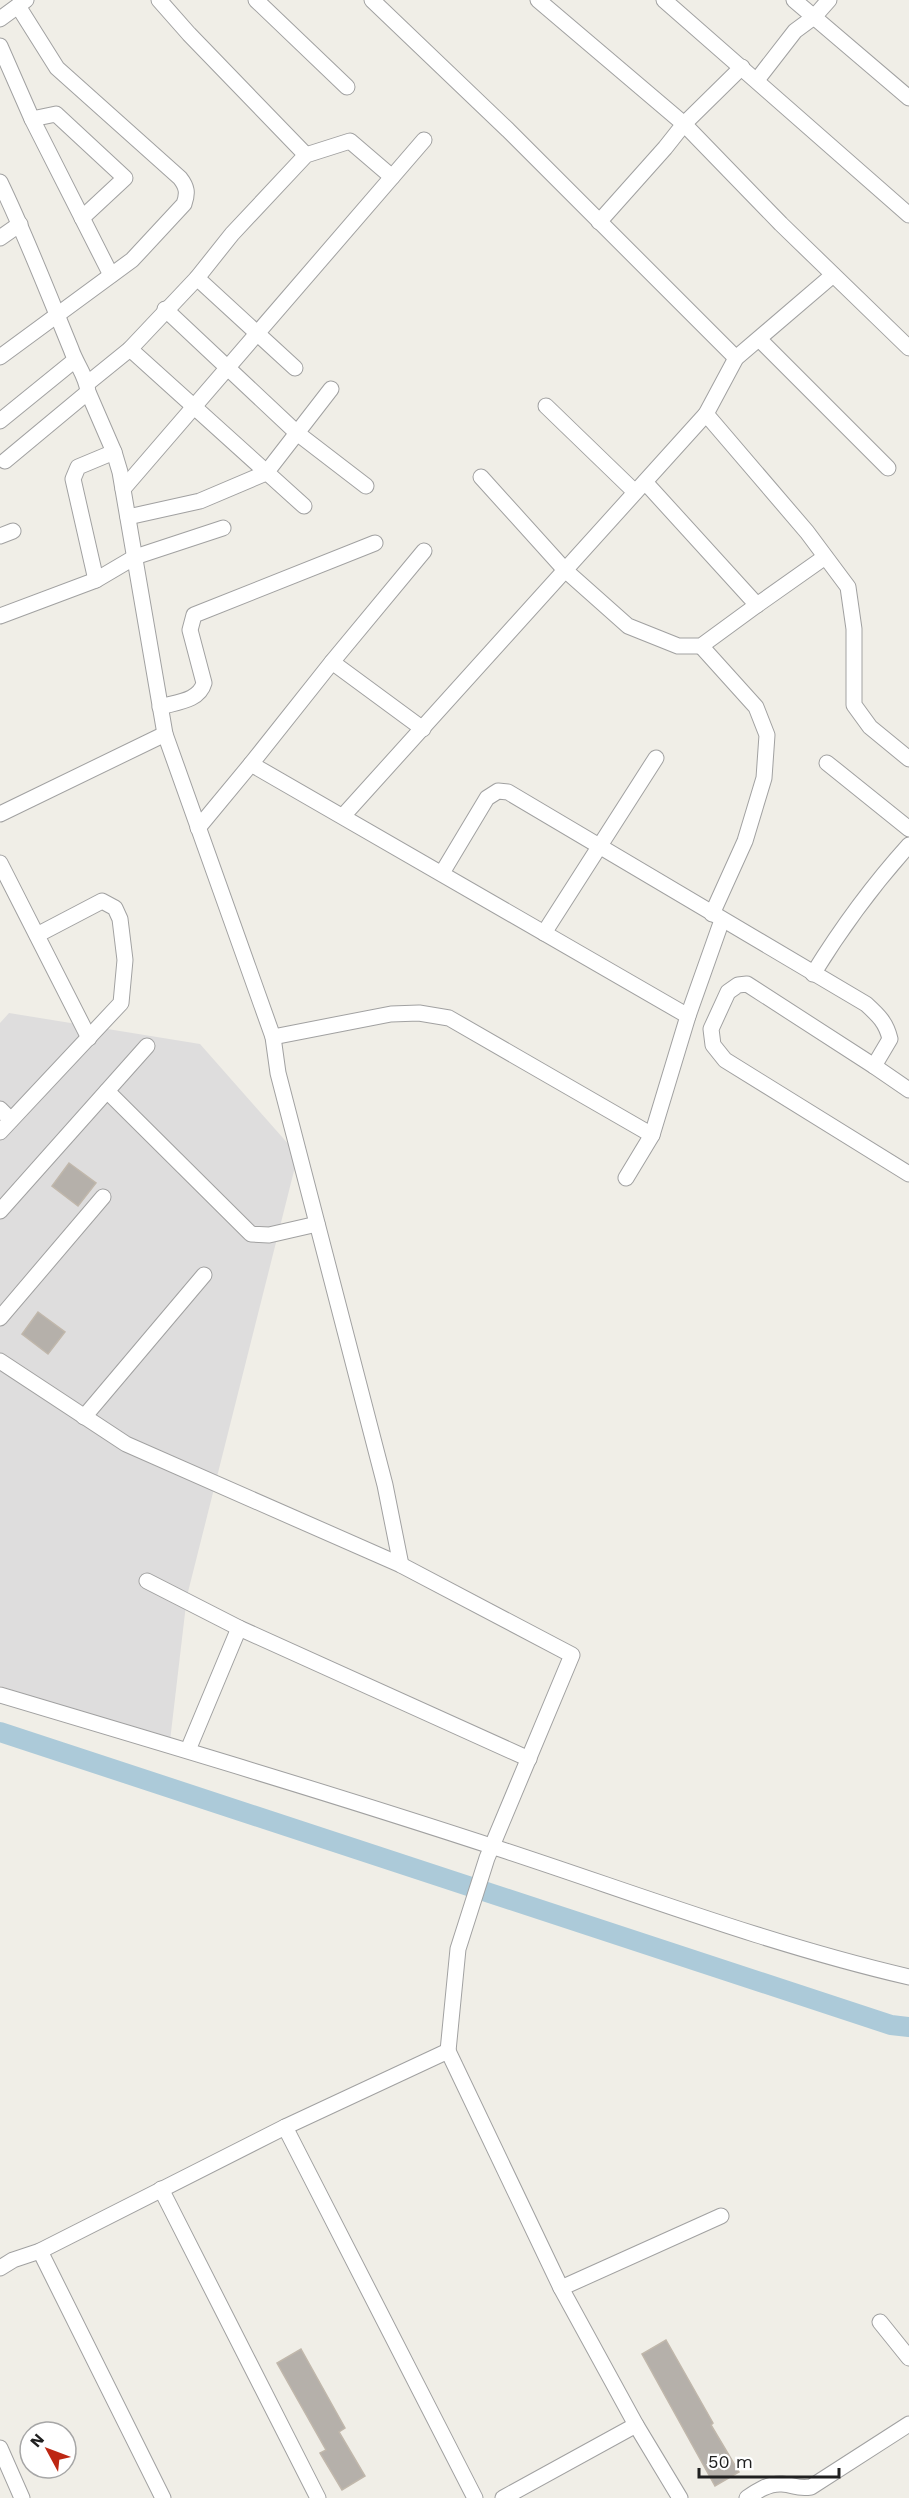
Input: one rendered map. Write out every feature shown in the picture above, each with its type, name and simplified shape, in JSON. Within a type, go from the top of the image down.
[{"type":"street","points":[[159,0],[306,155]]},
{"type":"street","points":[[256,0],[347,87]]},
{"type":"street","points":[[372,0],[508,130],[736,358]]},
{"type":"street","points":[[538,0],[684,124],[833,275],[909,348]]},
{"type":"street","points":[[664,0],[909,215]]},
{"type":"street","points":[[794,0],[909,98]]},
{"type":"street","points":[[757,80],[795,31],[829,0]]},
{"type":"street","points":[[0,20],[22,3],[57,68],[186,185],[187,195],[184,204],[132,260],[0,357]]},
{"type":"street","points":[[0,46],[32,119],[111,275]]},
{"type":"street","points":[[599,222],[684,124],[742,67]]},
{"type":"street","points":[[32,119],[56,114],[125,178],[82,218]]},
{"type":"street","points":[[123,489],[424,140]]},
{"type":"street","points":[[5,461],[130,349],[165,309],[197,278],[232,234],[306,155],[350,141],[392,177]]},
{"type":"street","points":[[0,182],[20,224],[114,452],[123,489],[165,734],[273,1036],[278,1073],[385,1485],[401,1565]]},
{"type":"street","points":[[0,238],[20,224]]},
{"type":"street","points":[[344,816],[706,414],[736,358],[833,275]]},
{"type":"street","points":[[197,278],[295,368]]},
{"type":"street","points":[[165,309],[229,366],[297,433],[366,486]]},
{"type":"street","points":[[759,339],[888,468]]},
{"type":"street","points":[[130,349],[304,506]]},
{"type":"street","points":[[0,421],[75,360]]},
{"type":"street","points":[[128,517],[200,501],[266,473],[331,389]]},
{"type":"street","points":[[546,406],[640,487],[757,604]]},
{"type":"street","points":[[706,414],[848,587],[854,629],[854,705],[870,727],[909,759]]},
{"type":"street","points":[[96,580],[74,478],[78,467],[114,452]]},
{"type":"street","points":[[482,477],[565,570],[628,626],[678,646],[701,646],[825,557]]},
{"type":"street","points":[[0,616],[96,580],[135,556],[223,528]]},
{"type":"street","points":[[160,707],[196,697],[202,691],[204,683],[190,630],[194,615],[375,543]]},
{"type":"street","points":[[198,828],[424,551]]},
{"type":"street","points":[[626,1178],[652,1135],[717,917],[745,841],[764,778],[767,735],[756,707],[701,646]]},
{"type":"street","points":[[332,662],[423,729]]},
{"type":"street","points":[[0,814],[165,734]]},
{"type":"street","points":[[544,933],[656,758]]},
{"type":"street","points":[[827,763],[909,829]]},
{"type":"street","points":[[251,764],[688,1016]]},
{"type":"street","points":[[442,873],[487,798],[498,791],[508,792],[866,1004],[881,1017],[887,1026],[890,1039],[874,1066]]},
{"type":"street","points":[[813,974],[841,928],[909,845]]},
{"type":"street","points":[[0,863],[90,1038]]},
{"type":"street","points":[[0,1132],[5,1114],[90,1038],[121,1003],[125,960],[120,919],[115,908],[102,901],[37,935]]},
{"type":"street","points":[[909,1090],[747,984],[738,985],[728,992],[711,1029],[713,1046],[725,1060],[909,1174]]},
{"type":"street","points":[[273,1036],[391,1014],[419,1013],[449,1018],[652,1135]]},
{"type":"street","points":[[0,1211],[147,1046]]},
{"type":"street","points":[[107,1090],[251,1234],[269,1235],[317,1224]]},
{"type":"street","points":[[0,1318],[103,1197]]},
{"type":"street","points":[[84,1417],[204,1275]]},
{"type":"street","points":[[0,1361],[126,1444],[401,1565],[572,1655],[489,1852],[476,1891],[458,1949],[448,2051],[561,2288],[636,2425],[680,2498]]},
{"type":"street","points":[[147,1581],[239,1628],[529,1759]]},
{"type":"street","points":[[188,1750],[239,1628]]},
{"type":"street","points":[[0,1695],[188,1750],[489,1852],[778,1940],[909,1977]]},
{"type":"street","points":[[0,2268],[13,2260],[40,2251],[285,2127],[448,2051]]},
{"type":"street","points":[[285,2127],[475,2498]]},
{"type":"street","points":[[161,2189],[318,2498]]},
{"type":"street","points":[[561,2288],[721,2216]]},
{"type":"street","points":[[40,2251],[163,2498]]},
{"type":"street","points":[[880,2322],[909,2358]]},
{"type":"street","points":[[747,2498],[763,2488],[781,2484],[797,2489],[811,2487],[909,2424]]},
{"type":"street","points":[[502,2498],[636,2425]]},
{"type":"street","points":[[0,2448],[22,2498]]},
{"type":"shaded area","points":[[9,1013],[200,1044],[298,1155],[187,1596],[170,1741],[0,1686],[0,1023]]},
{"type":"building","points":[[69,1163],[96,1183],[78,1206],[52,1186]]},
{"type":"building","points":[[38,1312],[65,1332],[48,1354],[22,1334]]},
{"type":"building","points":[[666,2340],[739,2472],[715,2486],[642,2354]]},
{"type":"building","points":[[301,2349],[345,2428],[339,2432],[365,2476],[342,2490],[320,2453],[326,2450],[277,2363]]},
{"type":"waterway","points":[[0,1732],[891,2025],[909,2027]]}]
